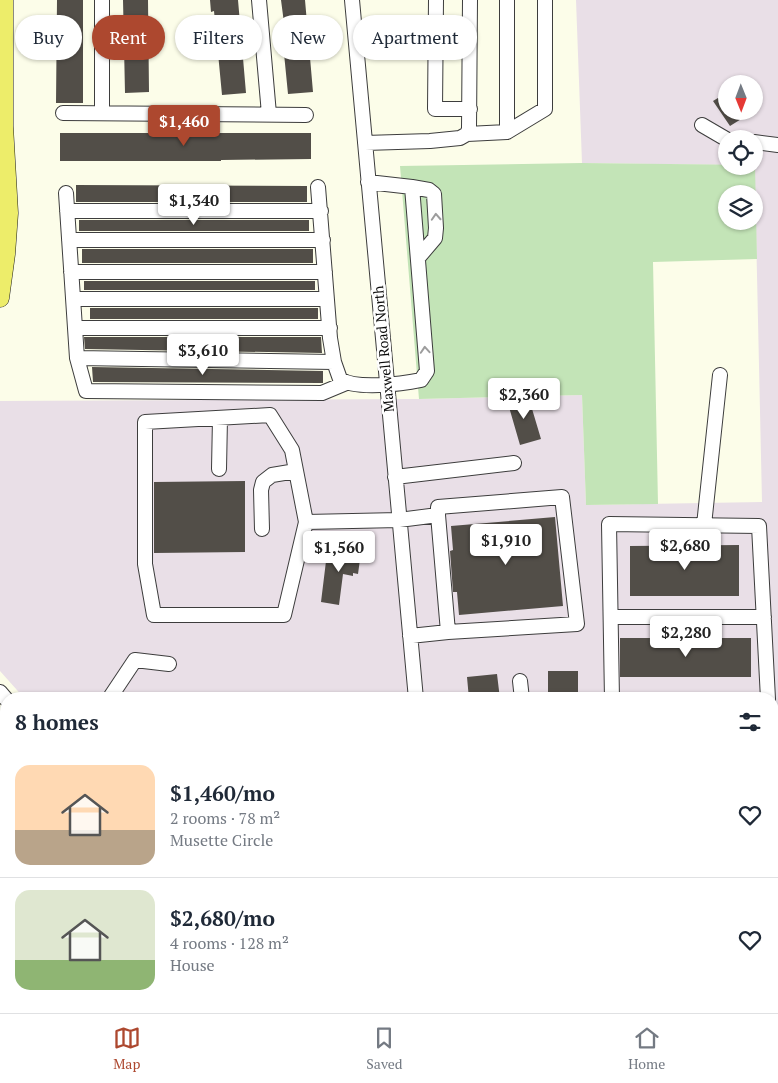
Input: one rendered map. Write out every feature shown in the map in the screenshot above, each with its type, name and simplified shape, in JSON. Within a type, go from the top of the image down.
[{"type":"main road","points":[[0,298],[9,213],[4,126],[4,0]]},
{"type":"street","points":[[102,0],[102,113]]},
{"type":"street","points":[[259,0],[268,114]]},
{"type":"street","name":"Maxwell Road North","points":[[352,0],[415,692]]},
{"type":"street","points":[[436,0],[435,109],[470,109]]},
{"type":"street","points":[[467,134],[470,109],[470,0]]},
{"type":"street","points":[[507,0],[507,132]]},
{"type":"street","points":[[365,142],[430,141],[460,138],[467,134],[507,132],[545,109],[545,0]]},
{"type":"street","points":[[63,113],[306,115]]},
{"type":"street","points":[[702,125],[718,134]]},
{"type":"street","points":[[763,143],[778,145]]},
{"type":"street","points":[[368,182],[429,190],[434,194],[435,238],[418,258]]},
{"type":"street","points":[[318,187],[334,362],[340,379],[346,383],[386,384],[421,380],[426,371],[412,187]]},
{"type":"street","points":[[66,193],[77,358],[86,391],[322,393],[346,383]]},
{"type":"street","points":[[67,211],[321,211]]},
{"type":"street","points":[[69,240],[323,240]]},
{"type":"street","points":[[71,272],[325,272]]},
{"type":"street","points":[[73,299],[328,299]]},
{"type":"street","points":[[75,328],[330,328]]},
{"type":"street","points":[[77,358],[334,362]]},
{"type":"street","points":[[704,525],[720,375]]},
{"type":"street","points":[[270,415],[292,450],[306,522],[284,615],[154,615],[145,564],[145,422],[220,418],[270,415]]},
{"type":"street","points":[[219,469],[220,418]]},
{"type":"street","points":[[395,477],[514,463]]},
{"type":"street","points":[[262,529],[261,490],[263,482],[272,475],[296,471]]},
{"type":"street","points":[[410,636],[577,624],[562,497],[438,506],[448,632]]},
{"type":"street","points":[[306,522],[399,520],[438,514]]},
{"type":"street","points":[[612,692],[609,524],[759,526],[768,692]]},
{"type":"street","points":[[611,617],[764,617]]},
{"type":"street","points":[[114,692],[135,660],[169,664]]},
{"type":"street","points":[[520,681],[521,692]]},
{"type":"shaded area","points":[[576,0],[778,0],[778,692],[19,692],[0,671],[0,401],[419,399],[582,395],[586,505],[762,502],[756,230],[763,230],[763,185],[755,185],[755,175],[763,175],[763,130],[718,130],[718,165],[582,163]]},
{"type":"green space","points":[[582,163],[718,165],[718,175],[755,175],[755,185],[718,185],[718,230],[756,230],[757,259],[653,262],[658,504],[586,505],[582,395],[419,399],[400,166]]},
{"type":"building","points":[[57,0],[83,0],[83,103],[56,103],[56,60],[82,60],[82,15],[57,15]]},
{"type":"building","points":[[123,0],[148,0],[148,15],[123,15]]},
{"type":"building","points":[[210,0],[238,0],[239,15],[214,15],[214,11],[211,12]]},
{"type":"building","points":[[281,0],[305,0],[306,15],[283,15]]},
{"type":"building","points":[[124,60],[149,60],[149,92],[125,93]]},
{"type":"building","points":[[219,60],[243,60],[246,93],[222,95]]},
{"type":"building","points":[[285,60],[310,60],[313,92],[288,94]]},
{"type":"building","points":[[718,98],[718,108],[713,101]]},
{"type":"building","points":[[726,120],[740,120],[730,126]]},
{"type":"building","points":[[60,133],[311,133],[311,159],[60,161]]},
{"type":"building","points":[[76,185],[307,186],[307,202],[76,202]]},
{"type":"building","points":[[79,220],[309,220],[309,231],[79,231]]},
{"type":"building","points":[[82,249],[313,249],[313,263],[82,263]]},
{"type":"building","points":[[84,281],[315,281],[315,290],[84,290]]},
{"type":"building","points":[[90,308],[318,308],[318,319],[90,319]]},
{"type":"building","points":[[84,337],[321,337],[322,353],[85,349]]},
{"type":"building","points":[[92,367],[323,371],[323,383],[93,382]]},
{"type":"building","points":[[527,392],[541,439],[520,445],[509,407],[515,406],[512,397]]},
{"type":"building","points":[[245,481],[245,552],[154,553],[154,482]]},
{"type":"building","points":[[555,517],[563,606],[459,615],[457,592],[453,592],[450,551],[453,550],[451,526]]},
{"type":"building","points":[[739,545],[739,596],[630,596],[630,546]]},
{"type":"building","points":[[338,546],[356,549],[356,551],[361,552],[358,574],[353,573],[353,576],[343,574],[339,605],[321,602],[327,553],[337,554]]},
{"type":"building","points":[[620,638],[751,638],[751,677],[620,677]]},
{"type":"building","points":[[548,671],[578,671],[578,692],[548,692]]},
{"type":"building","points":[[497,674],[499,692],[468,692],[467,677]]}]
